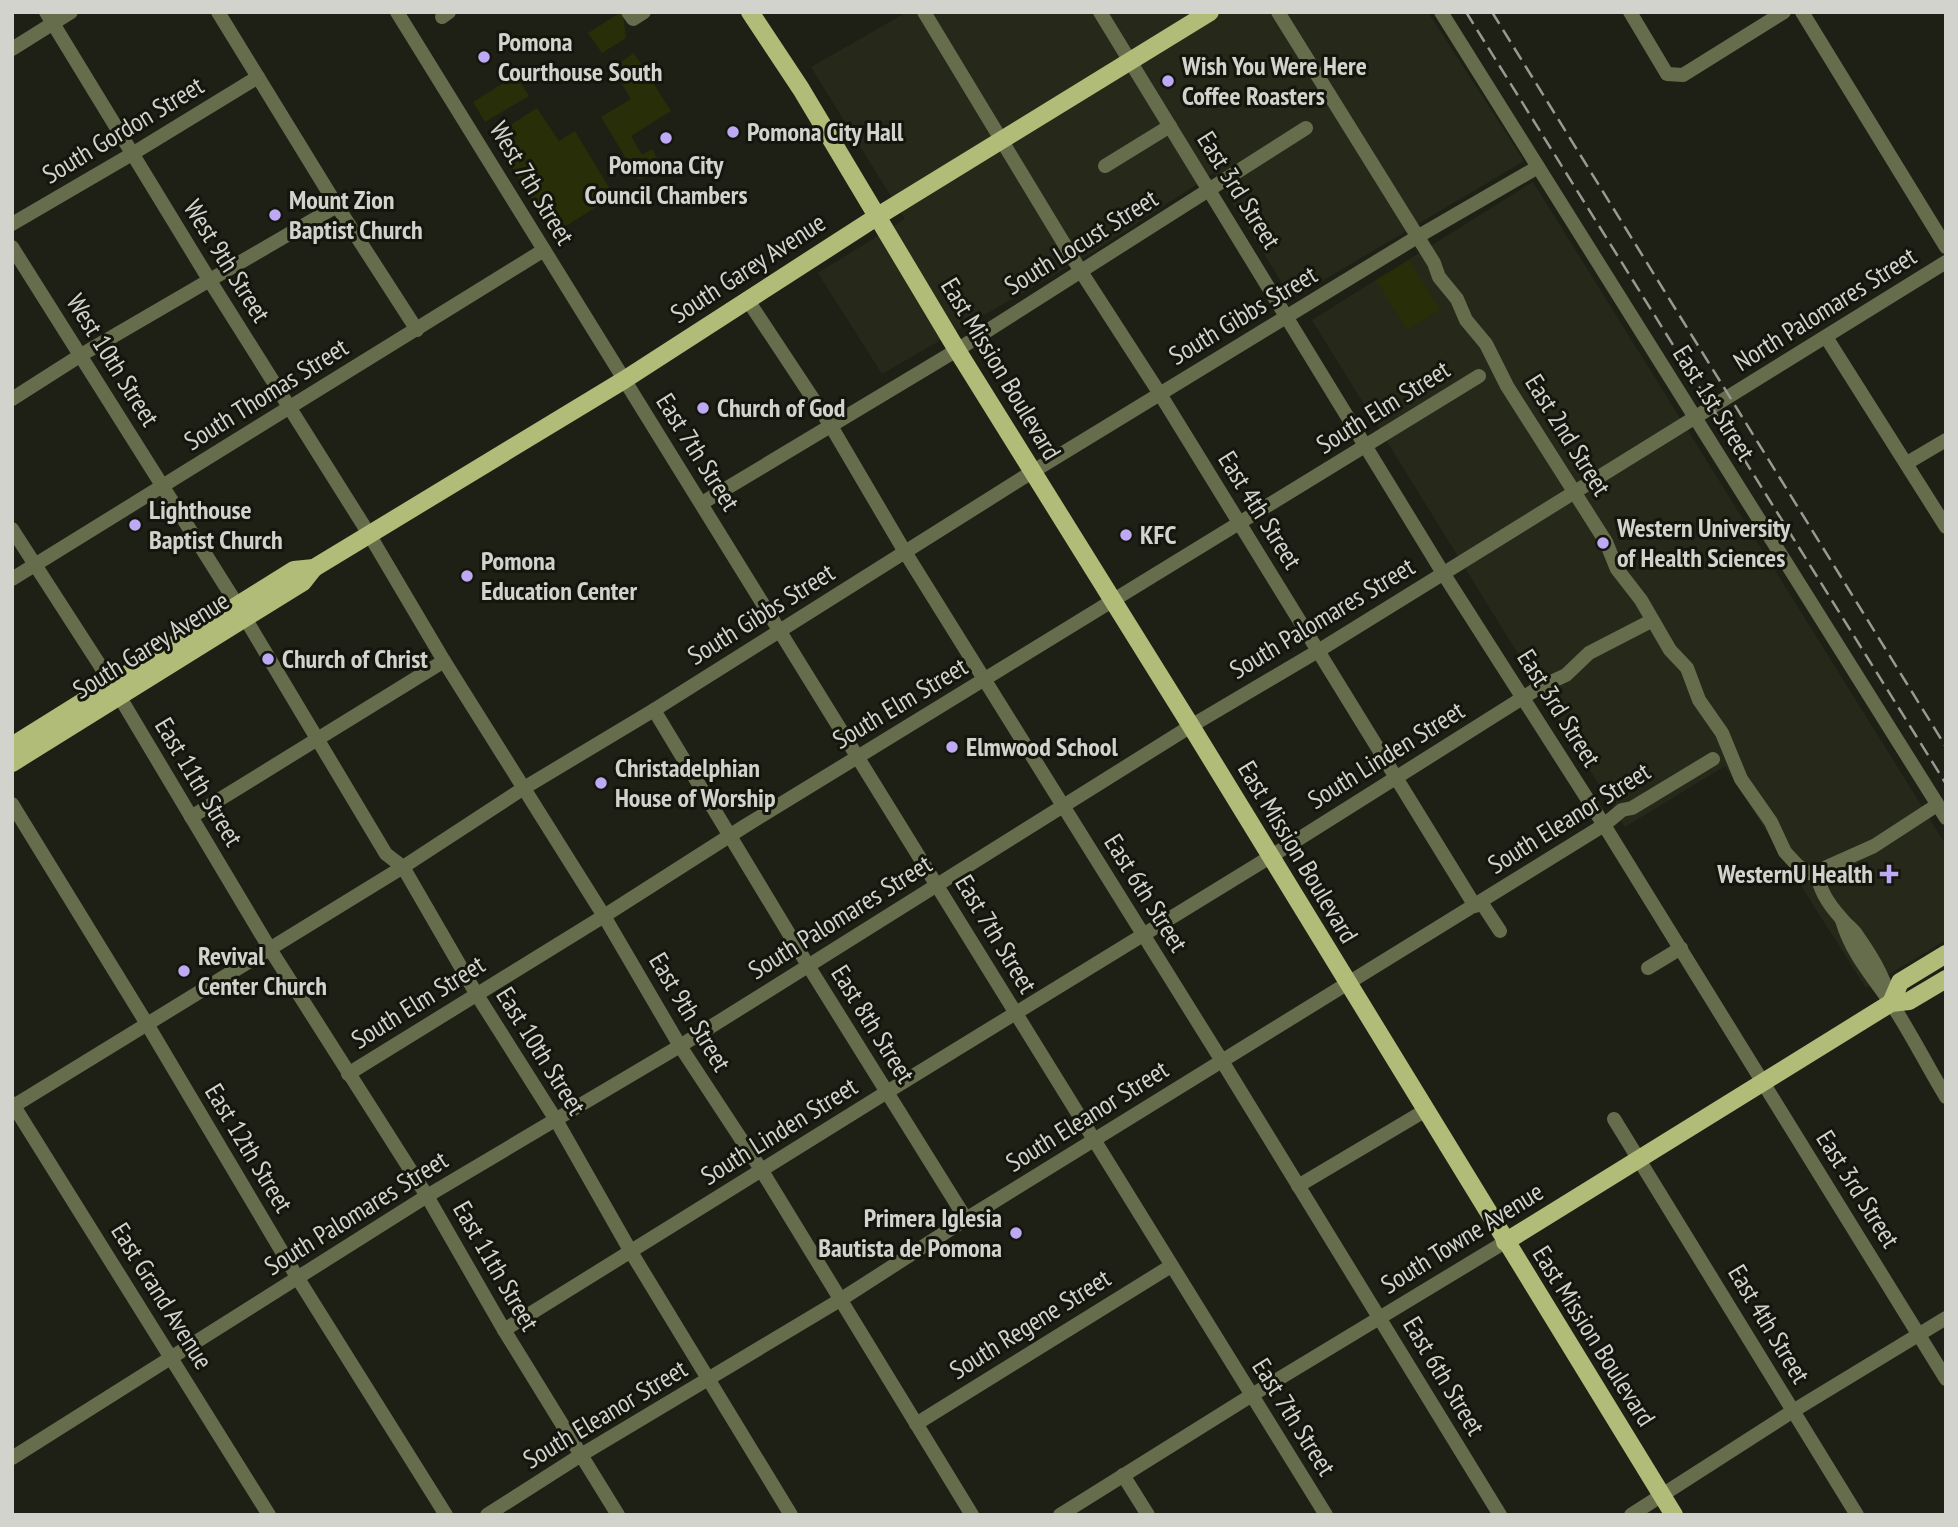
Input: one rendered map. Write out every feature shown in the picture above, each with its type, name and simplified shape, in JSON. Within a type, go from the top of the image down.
[{"type":"main road","name":"East Mission Boulevard","points":[[750,12],[801,89],[957,350],[1191,726],[1674,1515]]},
{"type":"main road","name":"South Garey Avenue","points":[[12,763],[116,690],[242,612],[303,582],[314,568],[624,380],[878,216],[1210,12]]},
{"type":"main road","name":"South Garey Avenue","points":[[12,746],[116,690]]},
{"type":"main road","points":[[1946,954],[1900,982],[1891,1003],[1909,1001],[1946,979]]},
{"type":"main road","name":"South Towne Avenue","points":[[1505,1242],[1891,1003]]},
{"type":"street","points":[[12,49],[49,18],[71,12]]},
{"type":"street","points":[[218,12],[417,330]]},
{"type":"street","name":"West 7th Street","points":[[397,12],[624,380]]},
{"type":"street","points":[[628,12],[633,19],[644,12]]},
{"type":"street","name":"East 3rd Street","points":[[1100,12],[1443,573],[1525,697],[1946,1379]]},
{"type":"street","name":"East 2nd Street","points":[[1278,12],[1434,263],[1439,277],[1457,299],[1466,320],[1486,344],[1507,386],[1606,542],[1617,569],[1641,600],[1670,650],[1687,668],[1699,700],[1722,733],[1741,779],[1771,822],[1785,852],[1797,865],[1818,876]]},
{"type":"street","name":"East 1st Street","points":[[1441,12],[1946,818]]},
{"type":"street","points":[[1630,12],[1667,75],[1683,75],[1784,12]]},
{"type":"street","points":[[1802,12],[1946,247]]},
{"type":"street","name":"East 4th Street","points":[[924,13],[1395,778],[1478,904],[1500,931]]},
{"type":"street","name":"West 9th Street","points":[[49,18],[369,534]]},
{"type":"street","name":"South Gordon Street","points":[[12,224],[258,77]]},
{"type":"street","points":[[1104,166],[1170,126]]},
{"type":"street","name":"South Locust Street","points":[[702,503],[957,350],[1306,128]]},
{"type":"street","name":"South Gibbs Street","points":[[13,1105],[403,867],[524,788],[654,710],[1032,472],[1417,237],[1538,167]]},
{"type":"street","points":[[12,399],[81,355],[337,206]]},
{"type":"street","name":"West 10th Street","points":[[12,247],[242,612]]},
{"type":"street","name":"South Thomas Street","points":[[12,579],[544,250]]},
{"type":"street","name":"North Palomares Street","points":[[1694,418],[1946,262]]},
{"type":"street","name":"East 6th Street","points":[[747,299],[831,426],[905,552],[1222,1061],[1500,1515]]},
{"type":"street","points":[[1826,337],[1946,527]]},
{"type":"street","name":"South Elm Street","points":[[348,1074],[730,835],[1479,376]]},
{"type":"street","name":"East 7th Street","points":[[624,380],[1326,1515]]},
{"type":"street","name":"South Palomares Street","points":[[12,1458],[427,1196],[809,967],[1063,805],[1694,418]]},
{"type":"street","points":[[1907,463],[1946,440]]},
{"type":"street","name":"East 11th Street","points":[[12,529],[116,690],[270,949],[427,1196],[504,1330],[618,1515]]},
{"type":"street","name":"East 9th Street","points":[[369,534],[444,661],[604,916],[680,1046],[762,1171],[972,1515]]},
{"type":"street","name":"East 10th Street","points":[[242,612],[386,854],[403,867],[477,995],[556,1120],[631,1252],[792,1515]]},
{"type":"street","name":"South Linden Street","points":[[504,1330],[1270,858],[1525,697],[1566,675],[1589,653],[1651,621]]},
{"type":"street","points":[[191,817],[444,661]]},
{"type":"street","name":"East 8th Street","points":[[654,710],[809,967],[966,1219]]},
{"type":"street","name":"South Eleanor Street","points":[[486,1515],[840,1300],[966,1219],[1604,825],[1626,817],[1632,808],[1713,759]]},
{"type":"street","name":"East 12th Street","points":[[12,804],[298,1277],[446,1515]]},
{"type":"street","points":[[1937,805],[1874,846],[1827,867],[1818,876],[1819,884],[1842,920],[1846,936],[1873,982],[1891,1003],[1946,1097]]},
{"type":"street","points":[[1648,968],[1681,948]]},
{"type":"street","name":"East Grand Avenue","points":[[13,1105],[269,1515]]},
{"type":"street","points":[[1298,1186],[1426,1110]]},
{"type":"street","name":"East 4th Street","points":[[1614,1118],[1857,1515]]},
{"type":"street","name":"South Towne Avenue","points":[[1060,1515],[1505,1242]]},
{"type":"street","name":"South Regene Street","points":[[916,1424],[1171,1266]]},
{"type":"street","points":[[1631,1515],[1793,1411],[1946,1318]]},
{"type":"street","points":[[1123,1475],[1148,1515]]},
{"type":"shaded area","points":[[907,12],[1428,12],[1524,161],[1292,299],[1214,173],[1085,257],[882,374],[818,273],[905,219],[811,67]]},
{"type":"shaded area","name":"Western University of Health Sciences","points":[[1533,182],[1946,845],[1946,940],[1866,988],[1725,766],[1625,827],[1312,320]]},
{"type":"green space","points":[[621,12],[626,38],[602,53],[588,33]]},
{"type":"green space","points":[[634,53],[671,111],[631,136],[642,155],[652,149],[662,167],[639,180],[601,117],[631,99],[612,68]]},
{"type":"green space","points":[[516,75],[529,96],[485,122],[473,102]]},
{"type":"green space","points":[[537,108],[559,141],[575,131],[614,196],[553,234],[493,136]]},
{"type":"green space","points":[[1409,260],[1440,310],[1407,330],[1376,280]]},
{"type":"railway","points":[[1466,12],[1946,784]]},
{"type":"railway","points":[[1492,12],[1946,747]]},
{"type":"place","name":"Pomona Courthouse South","points":[[484,57]]},
{"type":"place","name":"Wish You Were Here Coffee Roasters","points":[[1168,81]]},
{"type":"place","name":"Pomona City Hall","points":[[733,132]]},
{"type":"place","name":"Pomona City Council Chambers","points":[[666,138]]},
{"type":"place","name":"Mount Zion Baptist Church","points":[[275,215]]},
{"type":"place","name":"Church of God","points":[[703,408]]},
{"type":"place","name":"Lighthouse Baptist Church","points":[[135,525]]},
{"type":"place","name":"KFC","points":[[1126,535]]},
{"type":"place","name":"Western University of Health Sciences","points":[[1603,543]]},
{"type":"place","name":"Pomona Education Center","points":[[467,576]]},
{"type":"place","name":"Church of Christ","points":[[268,659]]},
{"type":"place","name":"Elmwood School","points":[[952,747]]},
{"type":"place","name":"Christadelphian House of Worship","points":[[601,783]]},
{"type":"place","name":"WesternU Health","points":[[1889,874]]},
{"type":"place","name":"Revival Center Church","points":[[184,971]]},
{"type":"place","name":"Primera Iglesia Bautista de Pomona","points":[[1016,1233]]}]
